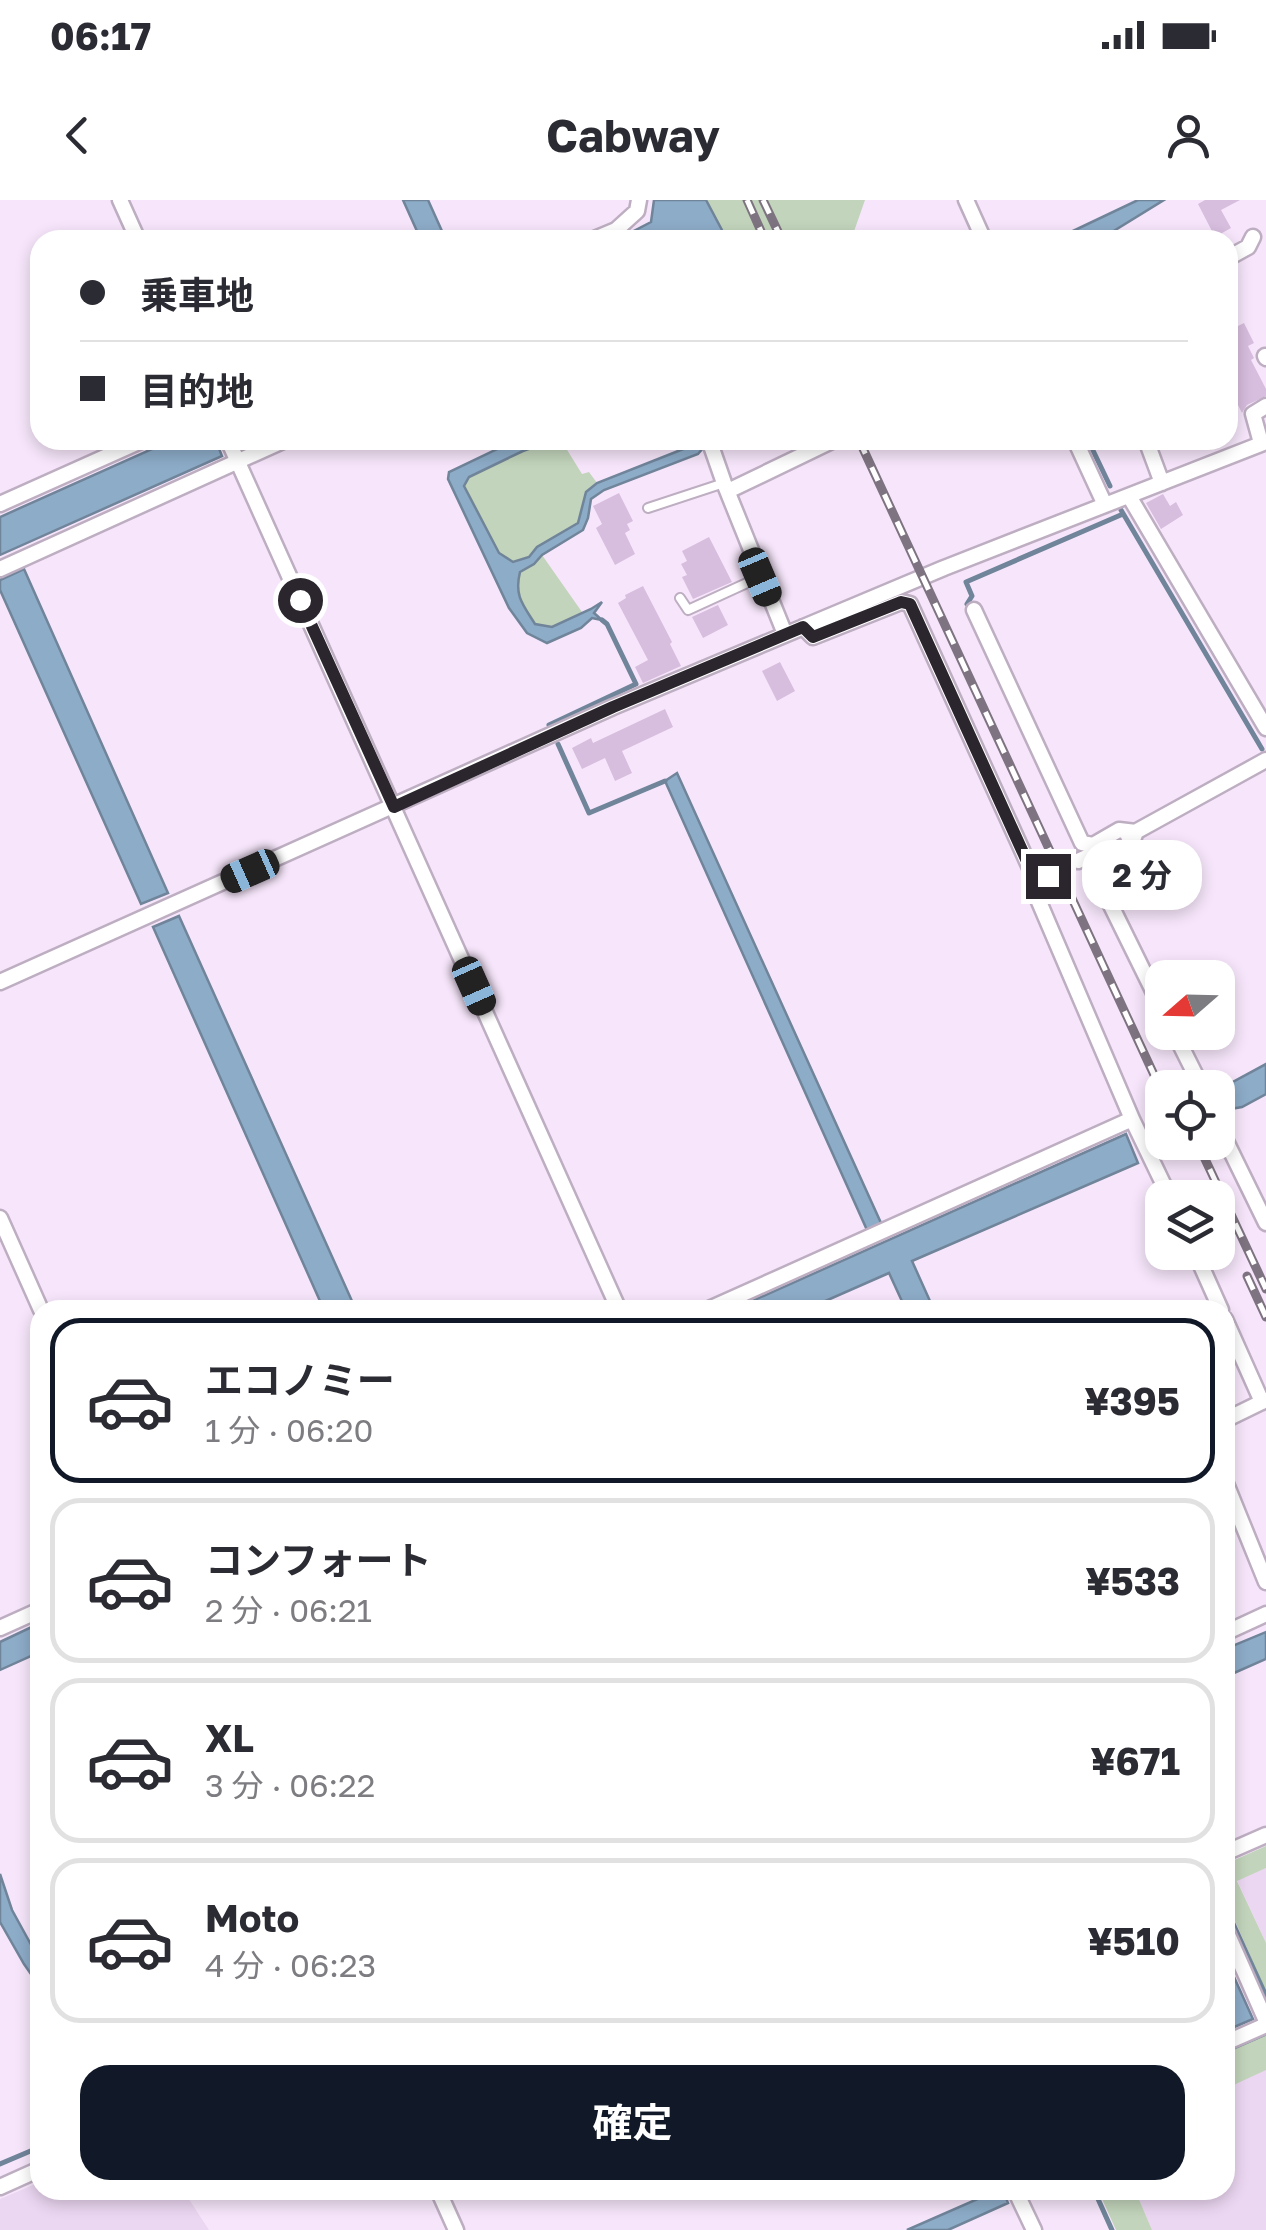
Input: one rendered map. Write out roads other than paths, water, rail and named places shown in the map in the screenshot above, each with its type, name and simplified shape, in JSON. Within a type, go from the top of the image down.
[{"type":"street","points":[[120,200],[134,230]]},
{"type":"street","points":[[622,230],[638,212],[639,200]]},
{"type":"street","points":[[966,200],[980,230]]},
{"type":"street","points":[[1238,252],[1248,247],[1253,237]]},
{"type":"street","points":[[0,982],[613,707],[1264,442],[1253,414],[1266,406]]},
{"type":"street","points":[[0,504],[120,450]]},
{"type":"street","points":[[0,568],[233,450],[615,1300]]},
{"type":"street","points":[[713,450],[785,634]]},
{"type":"street","points":[[726,487],[811,450]]},
{"type":"street","points":[[1080,450],[1105,505]]},
{"type":"street","points":[[1150,450],[1162,483]]},
{"type":"street","points":[[1128,496],[1266,728]]},
{"type":"street","points":[[803,627],[813,637],[901,602],[910,604],[1042,878],[1034,890],[1161,1180]]},
{"type":"street","points":[[974,610],[1082,844],[1093,845],[1120,830],[1136,832]]},
{"type":"street","points":[[1078,861],[1266,760]]},
{"type":"street","points":[[1136,832],[1128,850],[1099,864],[1097,877],[1145,975]]},
{"type":"street","points":[[729,1300],[1132,1119]]},
{"type":"street","points":[[1235,1160],[1266,1224]]},
{"type":"street","points":[[0,1218],[37,1300]]},
{"type":"street","points":[[1203,1270],[1217,1300]]},
{"type":"street","points":[[1235,1341],[1264,1400],[1235,1415]]},
{"type":"street","points":[[1235,1506],[1266,1582]]},
{"type":"street","points":[[0,1628],[30,1614]]},
{"type":"street","points":[[1235,1628],[1266,1614]]},
{"type":"street","points":[[1235,1849],[1266,1835]]},
{"type":"street","points":[[1235,1951],[1266,2023],[1235,2038]]},
{"type":"street","points":[[0,2187],[30,2174]]},
{"type":"street","points":[[442,2200],[456,2230]]},
{"type":"street","points":[[1020,2200],[1034,2230]]},
{"type":"lane","points":[[648,508],[726,487]]},
{"type":"lane","points":[[680,598],[688,610],[760,577]]},
{"type":"water","points":[[403,200],[428,200],[442,230],[416,230]]},
{"type":"water","points":[[654,200],[706,200],[722,230],[636,230],[651,222]]},
{"type":"water","points":[[1138,200],[1164,200],[1115,230],[1075,230]]},
{"type":"water","points":[[150,450],[220,450],[222,456],[0,555],[0,517]]},
{"type":"water","points":[[495,450],[526,450],[469,477],[464,486],[499,553],[513,562],[529,557],[537,547],[578,523],[586,492],[597,483],[681,450],[701,450],[604,490],[591,499],[583,530],[520,572],[519,594],[535,624],[552,627],[602,602],[594,613],[602,620],[592,618],[581,628],[547,643],[527,633],[509,608],[448,479],[449,472]]},
{"type":"water","points":[[24,569],[168,893],[141,904],[0,590],[0,580]]},
{"type":"water","points":[[677,773],[881,1223],[867,1230],[665,781]]},
{"type":"water","points":[[179,916],[352,1300],[320,1300],[153,927]]},
{"type":"water","points":[[1266,1064],[1266,1094],[1235,1108],[1235,1081]]},
{"type":"water","points":[[1126,1134],[1138,1163],[912,1261],[930,1300],[901,1300],[889,1273],[828,1300],[754,1300]]},
{"type":"water","points":[[30,1628],[30,1656],[0,1670],[0,1642]]},
{"type":"water","points":[[1266,1632],[1266,1659],[1235,1673],[1235,1645]]},
{"type":"water","points":[[0,1874],[12,1910],[30,1943],[30,1973],[24,1964],[0,1922]]},
{"type":"water","points":[[1235,1979],[1253,2019],[1235,2027]]},
{"type":"water","points":[[975,2200],[1008,2203],[948,2230],[907,2230]]},
{"type":"waterway","points":[[1093,450],[1110,486]]},
{"type":"waterway","points":[[1121,510],[1262,749]]},
{"type":"waterway","points":[[967,604],[972,596],[966,582],[1123,514]]},
{"type":"waterway","points":[[549,725],[636,684],[602,620]]},
{"type":"waterway","points":[[558,744],[589,813],[665,781]]},
{"type":"waterway","points":[[1235,1928],[1266,1996]]},
{"type":"waterway","points":[[1235,2047],[1266,2033]]},
{"type":"waterway","points":[[0,2164],[30,2151]]},
{"type":"waterway","points":[[1098,2200],[1112,2230]]},
{"type":"tunnel","points":[[1047,876],[1078,861]]},
{"type":"railway","points":[[747,200],[760,230]]},
{"type":"railway","points":[[763,200],[777,230]]},
{"type":"railway","points":[[864,450],[1152,1070]]},
{"type":"railway","points":[[1205,1160],[1266,1289]]},
{"type":"railway","points":[[1247,1276],[1266,1317]]}]
